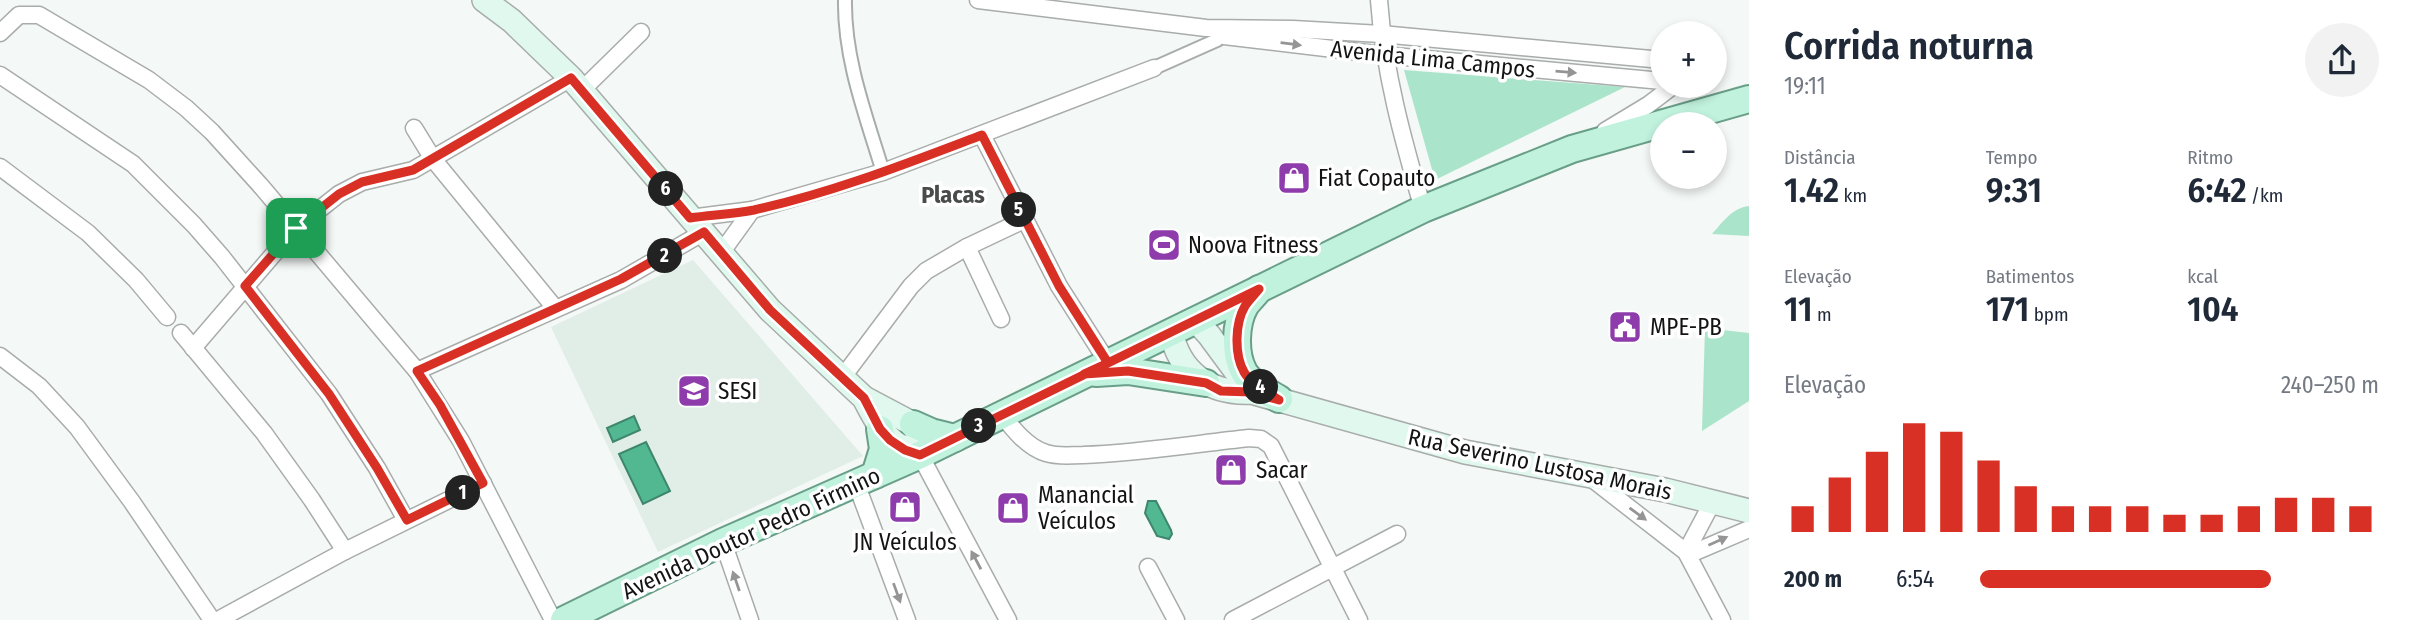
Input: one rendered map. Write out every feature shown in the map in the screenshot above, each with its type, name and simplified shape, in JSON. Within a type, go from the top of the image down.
[{"type":"main road","points":[[484,0],[512,21],[576,84],[770,310],[842,378],[864,398],[931,432],[955,438]]},
{"type":"main road","name":"Avenida Doutor Pedro Firmino","points":[[564,620],[723,542],[920,455],[1423,209],[1572,149],[1749,99]]},
{"type":"main road","name":"Avenida Doutor Pedro Firmino","points":[[1706,111],[1749,108]]},
{"type":"main road","points":[[1259,289],[1244,308],[1237,348],[1244,371],[1250,379],[1279,400]]},
{"type":"main road","points":[[1206,383],[1185,364],[1173,342],[1183,326],[1209,335],[1251,392]]},
{"type":"main road","points":[[1084,374],[1128,371],[1206,383]]},
{"type":"main road","name":"Rua Severino Lustosa Morais","points":[[1206,383],[1221,391],[1251,392],[1465,452],[1665,489],[1749,511]]},
{"type":"main road","points":[[864,398],[880,429],[883,449],[866,479]]},
{"type":"main road","points":[[880,429],[898,446],[920,455],[919,437],[913,424]]},
{"type":"street","points":[[845,0],[845,24],[852,68],[883,172]]},
{"type":"street","name":"Avenida Lima Campos","points":[[978,0],[1206,28],[1384,55],[1650,80]]},
{"type":"street","points":[[1379,0],[1384,55],[1406,152],[1423,209]]},
{"type":"street","points":[[0,33],[19,15],[40,7],[186,108],[232,153],[417,371],[440,405],[483,483],[553,620]]},
{"type":"street","points":[[417,371],[632,274],[697,225],[883,172],[1154,68],[1209,44],[1225,31]]},
{"type":"street","name":"Avenida Lima Campos","points":[[1225,31],[1381,34],[1650,59]]},
{"type":"street","points":[[193,348],[296,228],[339,194],[362,182],[405,173],[576,84],[641,32]]},
{"type":"street","points":[[1441,61],[1443,40]]},
{"type":"street","points":[[1539,70],[1541,50]]},
{"type":"street","points":[[0,75],[133,164],[194,225],[329,394],[407,520]]},
{"type":"street","points":[[1572,149],[1616,125],[1655,98]]},
{"type":"street","points":[[414,128],[433,159],[555,307]]},
{"type":"street","points":[[982,135],[1059,286],[1108,363]]},
{"type":"street","points":[[0,167],[88,233],[136,279],[167,317]]},
{"type":"street","points":[[721,253],[752,210]]},
{"type":"street","points":[[842,378],[911,286],[926,271],[967,247],[1024,220]]},
{"type":"street","points":[[967,247],[1001,319]]},
{"type":"street","points":[[181,333],[264,433],[345,551]]},
{"type":"street","points":[[0,356],[39,386],[77,427],[212,620]]},
{"type":"street","points":[[1002,415],[1031,445],[1044,453],[1058,455],[1108,454],[1249,438],[1261,439],[1271,446],[1359,620]]},
{"type":"street","points":[[920,455],[1007,620]]},
{"type":"street","points":[[1590,477],[1687,553],[1721,620]]},
{"type":"street","points":[[866,479],[907,620]]},
{"type":"street","points":[[218,620],[345,551],[483,483]]},
{"type":"street","points":[[1687,553],[1712,503]]},
{"type":"street","points":[[1687,553],[1749,529]]},
{"type":"street","points":[[1233,620],[1397,534]]},
{"type":"street","points":[[723,542],[750,620]]},
{"type":"street","points":[[1148,567],[1176,620]]},
{"type":"shaded area","points":[[1404,70],[1625,87],[1435,180]]},
{"type":"shaded area","points":[[1749,206],[1749,236],[1712,234],[1733,213]]},
{"type":"shaded area","name":"SESI","points":[[693,260],[863,456],[658,552],[551,327]]},
{"type":"shaded area","points":[[1705,328],[1749,333],[1749,401],[1702,431]]},
{"type":"shaded area","points":[[634,416],[640,430],[613,442],[607,428]]},
{"type":"shaded area","points":[[646,442],[670,491],[643,504],[619,454]]},
{"type":"shaded area","points":[[1148,501],[1156,501],[1171,530],[1169,539],[1157,536],[1145,513]]},
{"type":"place","name":"Fiat Copauto","points":[[1294,178]]},
{"type":"place","name":"Noova Fitness","points":[[1164,245]]},
{"type":"place","name":"MPE-PB","points":[[1625,327]]},
{"type":"place","name":"SESI","points":[[694,391]]},
{"type":"place","name":"Sacar","points":[[1231,470]]},
{"type":"place","name":"JN Veículos","points":[[905,507]]},
{"type":"place","name":"Manancial Veículos","points":[[1013,508]]},
{"type":"district","name":"Placas","points":[[953,195]]},
{"type":"route","points":[[296,228],[245,286],[329,394],[407,520],[483,483],[440,405],[417,371],[621,279],[704,232],[770,310],[864,398],[880,429],[890,440],[905,450],[920,455],[1084,374],[1108,363],[1171,331],[1259,289],[1244,308],[1237,348],[1244,371],[1250,379],[1279,400],[1251,392],[1221,391],[1206,383],[1128,371],[1084,374],[1108,363],[1059,286],[982,135],[883,172],[752,210],[690,218],[571,78],[413,170],[362,182],[339,194],[296,228]]}]
